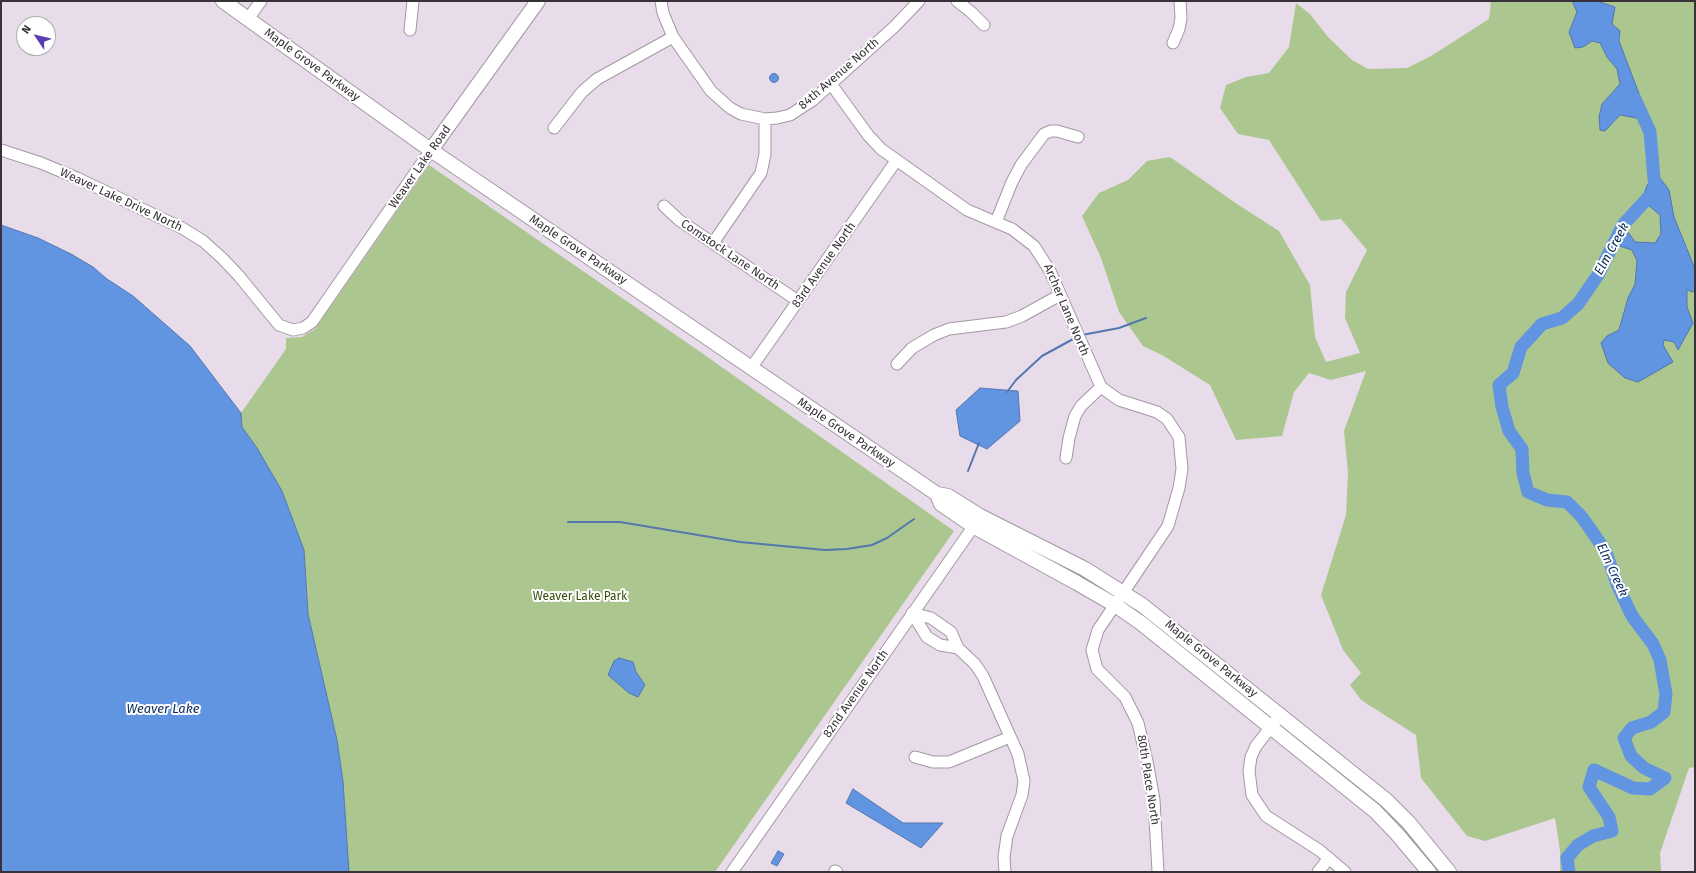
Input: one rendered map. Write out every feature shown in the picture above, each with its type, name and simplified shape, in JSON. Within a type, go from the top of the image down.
[{"type":"main road","name":"Maple Grove Parkway","points":[[223,1],[431,150],[938,494],[941,504],[977,521],[1051,551],[1124,593],[1164,622],[1281,714],[1386,800],[1409,823],[1449,872]]},
{"type":"main road","name":"Weaver Lake Road","points":[[431,150],[538,1]]},
{"type":"main road","name":"Maple Grove Parkway","points":[[977,521],[1115,605],[1141,623],[1375,811],[1398,834],[1429,872]]},
{"type":"street","points":[[248,19],[261,1]]},
{"type":"street","points":[[410,30],[413,1]]},
{"type":"street","points":[[661,1],[663,13],[673,37],[711,91],[720,100],[741,114],[765,120],[765,154],[761,173],[713,244]]},
{"type":"street","name":"84th Avenue North","points":[[765,120],[777,118],[801,109],[831,84],[920,1]]},
{"type":"street","points":[[957,1],[984,25]]},
{"type":"street","points":[[1173,43],[1179,29],[1180,1]]},
{"type":"street","points":[[554,128],[582,92],[597,79],[673,37]]},
{"type":"street","name":"Archer Lane North","points":[[831,84],[868,134],[881,149],[896,161],[967,210],[1018,233],[1034,246],[1043,258],[1101,387]]},
{"type":"street","points":[[996,222],[1012,182],[1021,165],[1044,134],[1050,131],[1057,131],[1078,137]]},
{"type":"street","name":"Weaver Lake Drive North","points":[[1,150],[40,163],[77,178],[182,228],[203,241],[222,258],[280,325],[288,330],[300,329]]},
{"type":"street","name":"Weaver Lake Road","points":[[300,329],[312,322],[431,150]]},
{"type":"street","name":"83rd Avenue North","points":[[751,368],[896,161]]},
{"type":"street","name":"Comstock Lane North","points":[[664,206],[679,220],[798,301]]},
{"type":"street","points":[[897,364],[912,348],[934,335],[949,329],[1006,322],[1022,316],[1060,295]]},
{"type":"street","points":[[1066,458],[1068,438],[1075,416],[1081,406],[1101,387]]},
{"type":"street","name":"80th Place North","points":[[1101,387],[1119,400],[1147,408],[1167,419],[1179,437],[1181,449],[1182,469],[1179,488],[1168,526],[1095,637],[1092,656],[1097,669],[1125,697],[1138,723],[1154,800],[1158,872]]},
{"type":"street","name":"82nd Avenue North","points":[[732,872],[977,521]]},
{"type":"street","points":[[912,613],[927,637],[940,645],[958,648]]},
{"type":"street","points":[[912,613],[931,618],[946,627],[954,638],[958,648],[975,664],[983,676],[1018,754],[1024,781],[1022,795],[1007,836],[1004,857],[1005,872]]},
{"type":"street","points":[[1281,714],[1256,746],[1251,757],[1249,771],[1252,795],[1266,816],[1329,858],[1345,872]]},
{"type":"street","points":[[915,757],[933,762],[949,762],[1010,737]]},
{"type":"street","points":[[1318,872],[1329,858]]},
{"type":"green space","points":[[1491,1],[1695,1],[1695,767],[1689,768],[1660,853],[1661,872],[1560,872],[1560,851],[1555,818],[1485,841],[1467,836],[1421,778],[1416,735],[1361,700],[1350,685],[1361,673],[1343,650],[1321,595],[1346,515],[1348,472],[1344,431],[1366,371],[1331,380],[1309,373],[1294,392],[1282,436],[1236,440],[1210,385],[1162,355],[1143,346],[1119,312],[1101,258],[1082,216],[1099,193],[1128,180],[1147,161],[1170,157],[1237,204],[1279,231],[1310,285],[1315,337],[1326,362],[1360,353],[1345,318],[1346,292],[1367,250],[1341,219],[1321,221],[1269,140],[1238,134],[1220,108],[1226,85],[1246,77],[1269,73],[1289,47],[1296,3],[1310,14],[1328,37],[1352,60],[1368,69],[1407,68],[1431,56],[1489,19]]},
{"type":"green space","name":"Weaver Lake Park","points":[[429,165],[699,351],[954,531],[715,872],[349,872],[343,781],[337,740],[308,614],[304,550],[282,491],[257,448],[242,427],[241,413],[286,349],[286,338],[302,337],[315,329]]},
{"type":"water","points":[[1572,1],[1597,1],[1615,7],[1612,24],[1620,31],[1619,41],[1646,112],[1637,118],[1620,115],[1605,131],[1600,130],[1599,117],[1602,104],[1620,84],[1617,69],[1607,57],[1600,43],[1592,41],[1583,47],[1575,48],[1569,32],[1577,12]]},
{"type":"water","points":[[772,74],[776,74],[778,78],[776,82],[772,82],[770,80],[770,76]]},
{"type":"water","points":[[1660,178],[1669,190],[1674,217],[1695,269],[1695,291],[1691,292],[1687,289],[1687,307],[1693,323],[1678,350],[1674,342],[1664,340],[1663,345],[1673,362],[1638,382],[1625,378],[1608,363],[1601,343],[1607,336],[1619,330],[1628,298],[1635,284],[1637,261],[1632,250],[1613,244],[1623,225],[1635,242],[1655,243],[1661,234],[1660,215],[1648,205],[1644,194],[1647,185]]},
{"type":"water","name":"Weaver Lake","points":[[1,225],[38,238],[71,254],[93,267],[107,279],[133,296],[190,346],[241,413],[242,427],[257,448],[282,491],[304,550],[308,614],[337,740],[343,781],[349,872],[1,872]]},
{"type":"water","points":[[980,388],[1018,391],[1020,421],[987,449],[960,436],[956,410]]},
{"type":"water","points":[[619,658],[633,662],[636,672],[645,685],[638,697],[629,693],[608,675],[614,661]]},
{"type":"water","points":[[853,789],[903,823],[943,823],[921,848],[846,803]]},
{"type":"water","points":[[778,851],[784,854],[777,866],[771,863]]},
{"type":"waterway","name":"Elm Creek","points":[[1569,872],[1567,858],[1578,845],[1593,836],[1612,831],[1609,817],[1589,787],[1594,770],[1633,788],[1650,789],[1665,778],[1644,768],[1631,756],[1624,738],[1632,728],[1651,722],[1664,712],[1666,694],[1660,660],[1653,644],[1632,616],[1617,584],[1606,552],[1591,530],[1581,516],[1567,502],[1547,500],[1528,492],[1523,473],[1522,449],[1509,431],[1502,407],[1499,385],[1513,373],[1521,347],[1542,324],[1562,318],[1578,304],[1598,275],[1623,225],[1655,190],[1650,132],[1635,99]]},
{"type":"waterway","points":[[1082,335],[1119,328],[1146,318]]},
{"type":"waterway","points":[[1007,392],[1016,380],[1042,356],[1075,338]]},
{"type":"waterway","points":[[968,471],[979,443]]},
{"type":"waterway","points":[[568,522],[620,522],[740,542],[825,550],[847,549],[872,545],[887,538],[914,519]]}]
